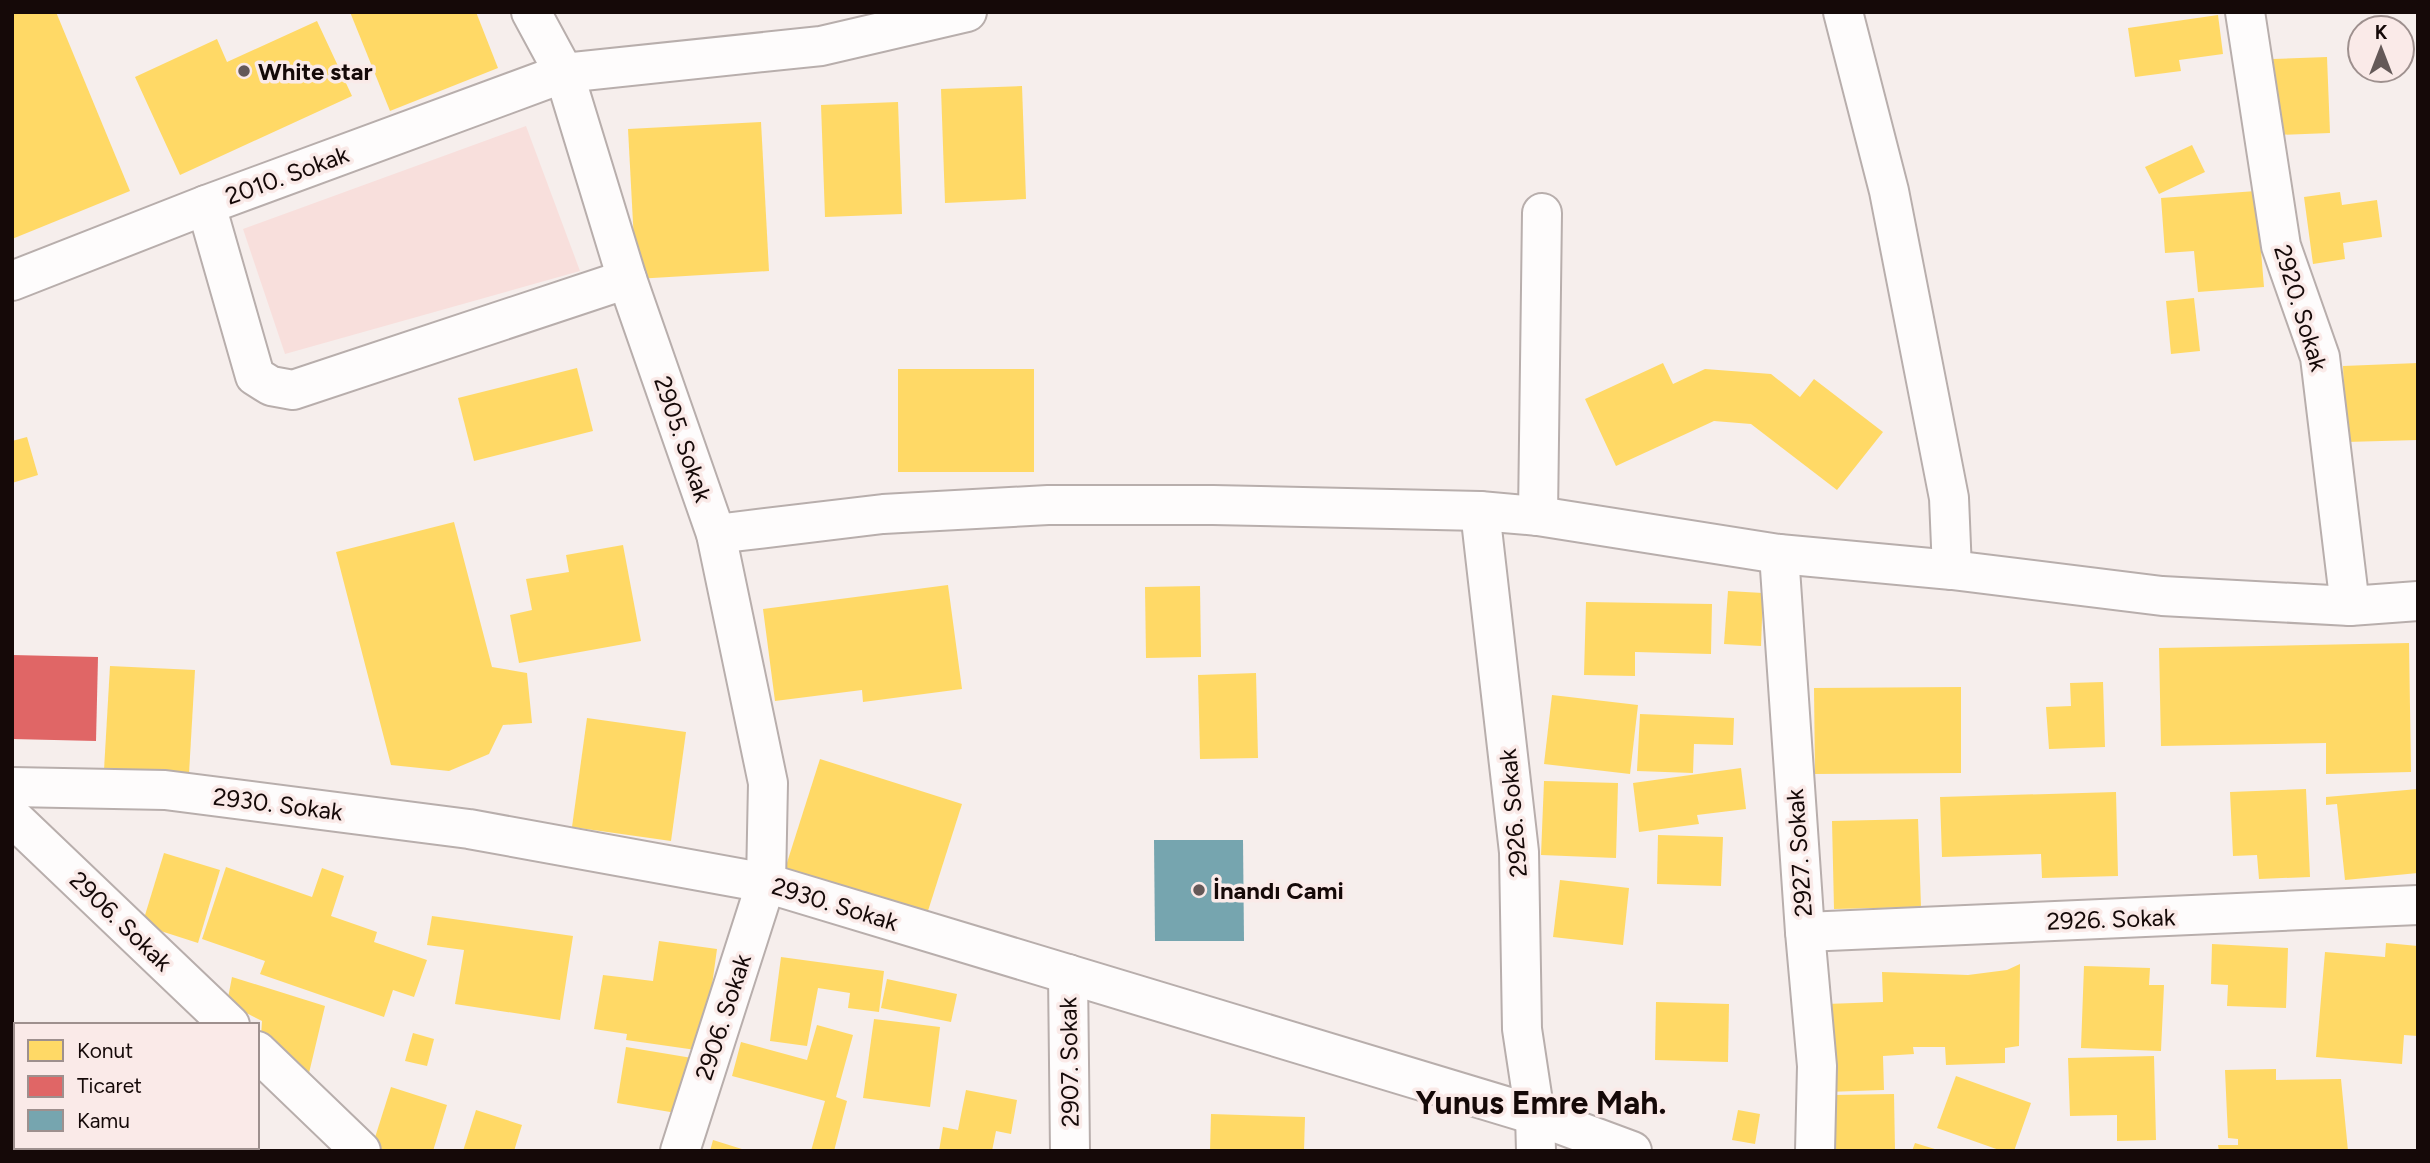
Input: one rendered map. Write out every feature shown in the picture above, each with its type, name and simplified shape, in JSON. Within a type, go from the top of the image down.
[{"type":"street","name":"2905. Sokak","points":[[531,12],[564,73],[628,279],[716,534],[768,783],[766,883]]},
{"type":"street","name":"2010. Sokak","points":[[12,281],[206,205],[564,73],[821,46],[967,12]]},
{"type":"street","points":[[1843,12],[1889,191],[1949,498],[1952,570]]},
{"type":"street","name":"2920. Sokak","points":[[2245,12],[2281,246],[2320,357],[2350,606]]},
{"type":"street","points":[[206,205],[255,376],[271,386],[293,390],[628,279]]},
{"type":"street","points":[[1538,516],[1542,213]]},
{"type":"street","points":[[716,534],[883,513],[1048,505],[1213,505],[1480,512],[1538,516],[1779,554],[1952,570],[2162,596],[2350,606],[2418,601]]},
{"type":"street","name":"2926. Sokak","points":[[1480,512],[1519,852],[1522,1029],[1536,1133]]},
{"type":"street","name":"2927. Sokak","points":[[1779,554],[1817,1066],[1815,1151]]},
{"type":"street","name":"2930. Sokak","points":[[12,788],[165,790],[206,795],[469,829],[766,883],[1068,974],[1536,1133],[1632,1151]]},
{"type":"street","name":"2906. Sokak","points":[[12,817],[228,1023]]},
{"type":"street","name":"2906. Sokak","points":[[680,1151],[766,883]]},
{"type":"street","name":"2926. Sokak","points":[[1805,932],[2418,905]]},
{"type":"street","name":"2907. Sokak","points":[[1068,974],[1070,1151]]},
{"type":"street","points":[[259,1053],[362,1151]]},
{"type":"shaded area","points":[[526,126],[580,271],[285,354],[243,229]]},
{"type":"building: Konut","points":[[12,12],[56,12],[130,191],[12,239]]},
{"type":"building: Konut","points":[[350,12],[476,12],[498,68],[390,111]]},
{"type":"building: Konut","points":[[2218,15],[2223,54],[2179,60],[2181,71],[2135,77],[2128,28]]},
{"type":"building: Konut","points":[[317,21],[352,96],[180,175],[135,77],[217,39],[227,62]]},
{"type":"building: Konut","points":[[2327,57],[2330,133],[2276,135],[2273,59]]},
{"type":"building: Konut","points":[[1022,86],[1026,199],[945,203],[941,89]]},
{"type":"building: Konut","points":[[898,102],[902,214],[825,217],[821,105]]},
{"type":"building: Konut","points":[[761,122],[769,271],[636,279],[628,129]]},
{"type":"building: Konut","points":[[2192,145],[2205,172],[2159,194],[2145,167]]},
{"type":"building: Konut","points":[[2256,191],[2264,287],[2198,292],[2194,251],[2165,253],[2161,198]]},
{"type":"building: Konut","points":[[2340,192],[2342,205],[2377,200],[2382,237],[2343,243],[2345,259],[2313,264],[2304,197]]},
{"type":"building: Konut","points":[[2194,298],[2200,351],[2171,354],[2166,301]]},
{"type":"building: Konut","points":[[1663,363],[1673,384],[1705,369],[1771,374],[1800,397],[1814,379],[1883,432],[1837,490],[1751,424],[1714,421],[1616,466],[1585,399]]},
{"type":"building: Konut","points":[[2418,363],[2418,440],[2346,442],[2343,366]]},
{"type":"building: Konut","points":[[577,368],[593,431],[474,461],[458,398]]},
{"type":"building: Konut","points":[[898,369],[1034,369],[1034,472],[898,472]]},
{"type":"building: Konut","points":[[27,437],[38,475],[12,483],[12,441]]},
{"type":"building: Konut","points":[[454,522],[492,667],[527,673],[532,723],[503,725],[489,754],[449,771],[391,765],[336,552]]},
{"type":"building: Konut","points":[[623,545],[641,641],[519,663],[510,615],[532,610],[526,579],[569,572],[566,555]]},
{"type":"building: Konut","points":[[948,585],[962,689],[863,702],[862,690],[775,701],[763,609]]},
{"type":"building: Konut","points":[[1200,586],[1201,657],[1146,658],[1145,587]]},
{"type":"building: Konut","points":[[1728,591],[1763,593],[1761,646],[1724,644]]},
{"type":"building: Konut","points":[[1586,602],[1712,604],[1711,654],[1635,652],[1635,676],[1584,675]]},
{"type":"building: Konut","points":[[2409,643],[2411,772],[2326,774],[2326,743],[2161,746],[2159,648]]},
{"type":"building: Konut","points":[[110,666],[195,670],[189,774],[104,770]]},
{"type":"building: Konut","points":[[1256,673],[1258,758],[1200,759],[1198,675]]},
{"type":"building: Konut","points":[[2103,682],[2105,747],[2049,749],[2046,707],[2071,706],[2070,683]]},
{"type":"building: Konut","points":[[1961,687],[1961,773],[1815,774],[1814,688]]},
{"type":"building: Konut","points":[[1552,695],[1638,705],[1630,774],[1544,764]]},
{"type":"building: Konut","points":[[1640,714],[1734,718],[1733,745],[1694,744],[1693,773],[1637,771]]},
{"type":"building: Konut","points":[[587,718],[686,732],[671,841],[572,827]]},
{"type":"building: Konut","points":[[820,759],[962,804],[927,914],[785,869]]},
{"type":"building: Konut","points":[[1741,768],[1746,809],[1697,815],[1699,824],[1639,832],[1633,783]]},
{"type":"building: Konut","points":[[1544,781],[1618,783],[1616,858],[1541,855]]},
{"type":"building: Konut","points":[[2306,789],[2310,877],[2259,879],[2257,855],[2233,856],[2230,792]]},
{"type":"building: Konut","points":[[2418,789],[2418,873],[2345,880],[2337,804],[2326,805],[2326,797]]},
{"type":"building: Konut","points":[[2116,792],[2118,876],[2042,878],[2041,854],[1942,857],[1940,797]]},
{"type":"building: Konut","points":[[1918,819],[1921,907],[1834,909],[1832,821]]},
{"type":"building: Konut","points":[[1658,835],[1723,837],[1721,886],[1657,884]]},
{"type":"building: Konut","points":[[164,853],[220,870],[198,943],[142,925]]},
{"type":"building: Konut","points":[[226,867],[312,897],[322,868],[344,876],[331,916],[377,932],[374,942],[427,960],[414,997],[393,990],[384,1017],[260,974],[265,961],[202,939]]},
{"type":"building: Konut","points":[[1560,880],[1629,888],[1623,945],[1553,937]]},
{"type":"building: Konut","points":[[432,916],[573,936],[560,1020],[455,1004],[464,950],[427,945]]},
{"type":"building: Konut","points":[[659,941],[717,949],[703,1051],[626,1040],[627,1034],[594,1029],[603,975],[653,981]]},
{"type":"building: Konut","points":[[2386,943],[2418,946],[2418,1036],[2404,1035],[2402,1064],[2316,1057],[2325,952],[2385,957]]},
{"type":"building: Konut","points":[[2212,944],[2288,948],[2286,1008],[2227,1006],[2228,985],[2211,984]]},
{"type":"building: Konut","points":[[781,957],[884,971],[879,1012],[848,1008],[850,993],[818,988],[807,1046],[770,1041]]},
{"type":"building: Konut","points":[[2020,964],[2019,1046],[2005,1048],[2005,1063],[1946,1065],[1945,1047],[1913,1047],[1914,1054],[1883,1056],[1884,1090],[1827,1092],[1826,1004],[1883,1002],[1882,972],[1968,975],[2007,970]]},
{"type":"building: Konut","points":[[2084,966],[2150,968],[2149,985],[2164,985],[2161,1051],[2081,1048]]},
{"type":"building: Konut","points":[[232,977],[325,1006],[309,1073],[261,1036],[262,1021],[227,1003]]},
{"type":"building: Konut","points":[[887,979],[957,994],[951,1022],[881,1008]]},
{"type":"building: Konut","points":[[1656,1002],[1729,1004],[1728,1062],[1655,1060]]},
{"type":"building: Konut","points":[[874,1019],[940,1027],[930,1107],[863,1098]]},
{"type":"building: Konut","points":[[817,1025],[853,1035],[836,1097],[847,1101],[834,1151],[811,1151],[825,1101],[732,1076],[741,1042],[807,1060]]},
{"type":"building: Konut","points":[[413,1033],[434,1039],[427,1066],[405,1061]]},
{"type":"building: Konut","points":[[626,1047],[692,1058],[682,1114],[617,1103]]},
{"type":"building: Konut","points":[[2154,1056],[2156,1140],[2117,1141],[2117,1115],[2070,1116],[2068,1058]]},
{"type":"building: Konut","points":[[2276,1069],[2276,1080],[2341,1079],[2348,1151],[2219,1151],[2218,1145],[2238,1145],[2238,1139],[2228,1138],[2225,1070]]},
{"type":"building: Konut","points":[[1956,1076],[2031,1103],[2014,1151],[2002,1151],[1937,1128]]},
{"type":"building: Konut","points":[[391,1087],[447,1105],[433,1151],[384,1151],[372,1147]]},
{"type":"building: Konut","points":[[966,1090],[1017,1100],[1011,1134],[996,1131],[992,1151],[939,1151],[943,1127],[958,1130]]},
{"type":"building: Konut","points":[[1894,1094],[1895,1151],[1834,1151],[1833,1095]]},
{"type":"building: Konut","points":[[476,1110],[522,1125],[514,1151],[463,1151]]},
{"type":"building: Konut","points":[[1738,1110],[1760,1114],[1755,1144],[1732,1140]]},
{"type":"building: Konut","points":[[1211,1114],[1305,1117],[1304,1151],[1210,1151]]},
{"type":"building: Konut","points":[[713,1140],[745,1150],[745,1151],[710,1151]]},
{"type":"building: Konut","points":[[1915,1143],[1938,1150],[1912,1151]]},
{"type":"building: Ticaret","points":[[12,655],[98,657],[96,741],[12,739]]},
{"type":"building: Kamu","name":"İnandı Cami","points":[[1154,840],[1243,840],[1244,941],[1155,941]]},
{"type":"place","name":"White star","points":[[244,71]]},
{"type":"place","name":"İnandı Cami","points":[[1199,890]]},
{"type":"district","name":"Yunus Emre Mah.","points":[[1541,1103]]}]
